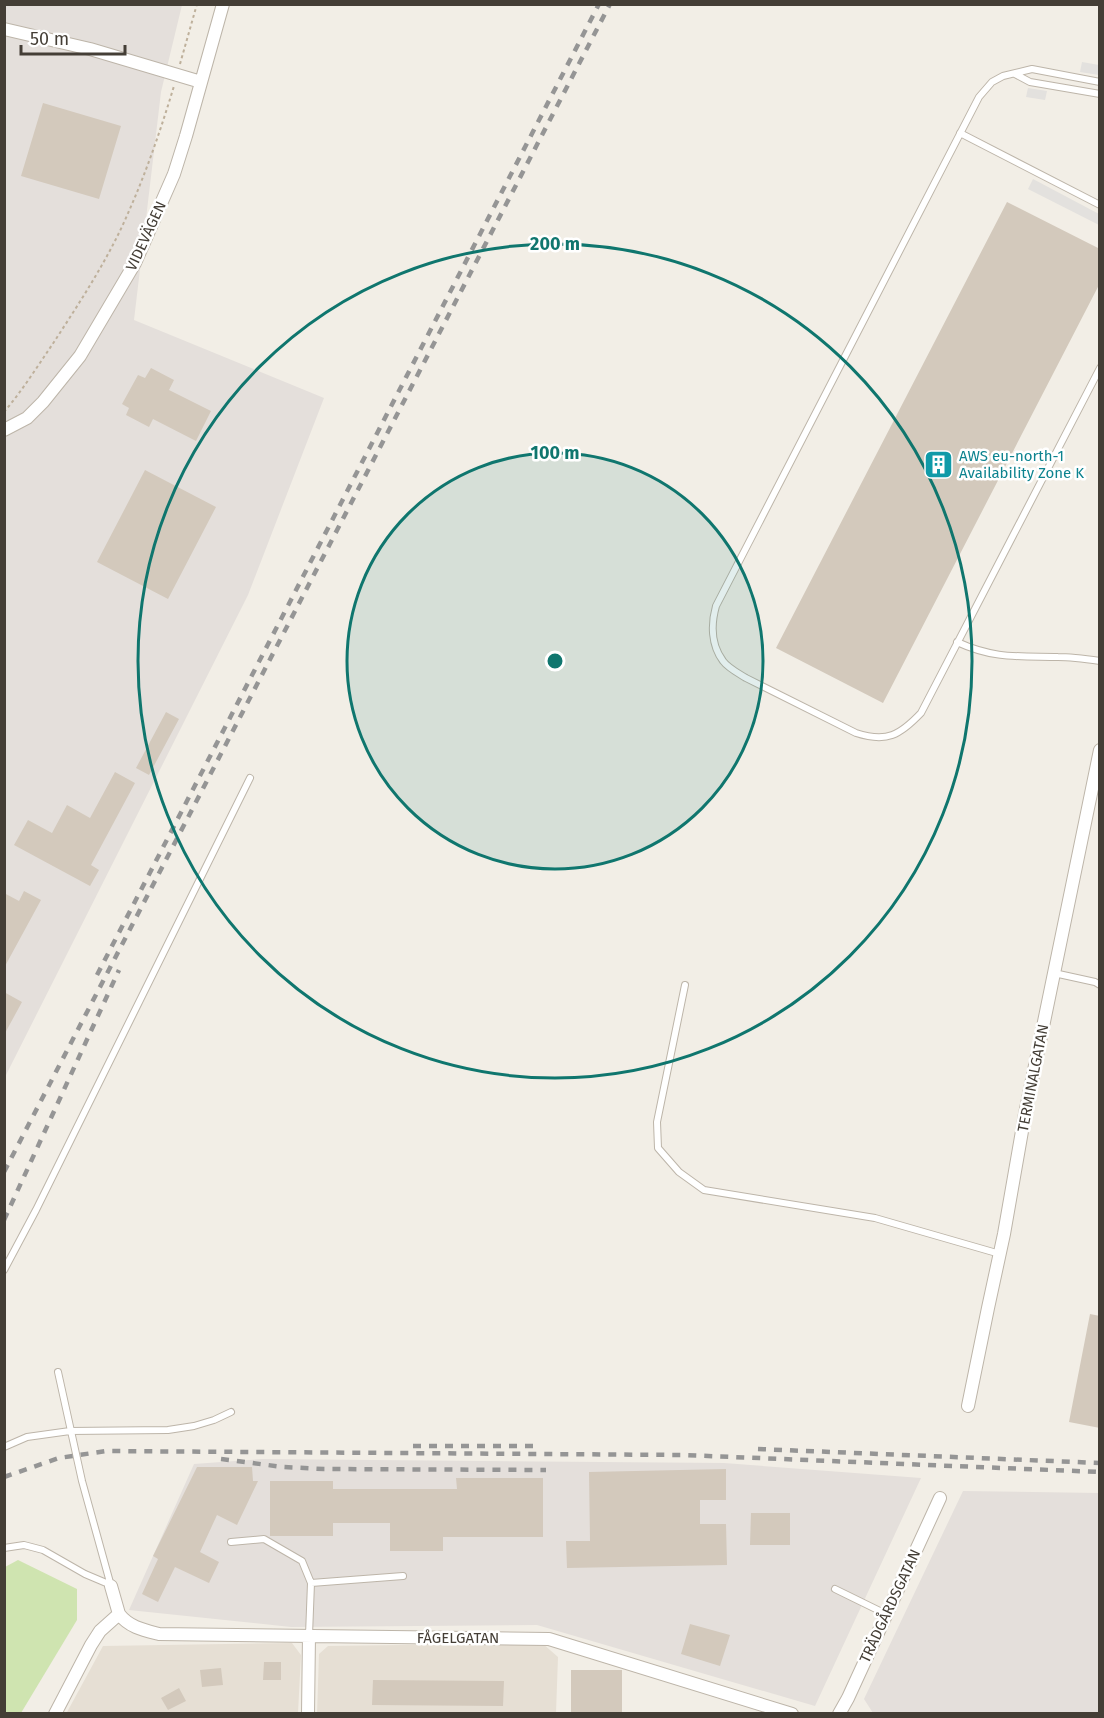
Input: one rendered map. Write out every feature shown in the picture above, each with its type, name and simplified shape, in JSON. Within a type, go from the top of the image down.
[{"type":"street","name":"VIDEVÄGEN","points":[[4,430],[27,418],[80,356],[135,263],[174,174],[223,4]]},
{"type":"street","points":[[4,28],[90,49],[201,82]]},
{"type":"street","name":"TERMINALGATAN","points":[[969,1406],[1000,1254],[1025,1114],[1100,750]]},
{"type":"street","name":"TRÄDGÅRDSGATAN","points":[[839,1713],[940,1498]]},
{"type":"street","points":[[55,1713],[100,1631],[119,1614],[111,1586]]},
{"type":"street","name":"FÅGELGATAN","points":[[119,1614],[138,1629],[159,1634],[549,1639],[792,1713]]},
{"type":"street","points":[[308,1713],[309,1635]]},
{"type":"lane","points":[[1100,82],[1032,69],[1003,76],[992,82],[979,96],[716,606],[712,623],[713,634],[723,661],[731,669],[856,733],[870,738],[883,738],[900,732],[921,713],[1100,368]]},
{"type":"lane","points":[[1015,74],[1030,82],[1100,94]]},
{"type":"lane","points":[[960,133],[1100,205]]},
{"type":"lane","points":[[957,642],[976,651],[994,655],[1100,661]]},
{"type":"lane","points":[[4,1270],[42,1200],[250,778]]},
{"type":"lane","points":[[1054,973],[1097,983],[1100,975]]},
{"type":"lane","points":[[685,985],[657,1122],[658,1148],[680,1172],[704,1190],[875,1218],[1000,1254]]},
{"type":"lane","points":[[58,1372],[70,1431],[111,1586]]},
{"type":"lane","points":[[4,1447],[27,1437],[70,1431],[168,1430],[214,1420],[231,1412]]},
{"type":"lane","points":[[231,1542],[264,1539],[302,1561],[311,1583],[309,1635]]},
{"type":"lane","points":[[4,1548],[24,1545],[43,1550],[111,1586]]},
{"type":"lane","points":[[311,1583],[403,1576]]},
{"type":"lane","points":[[835,1589],[887,1614]]},
{"type":"path","points":[[4,412],[73,313],[129,212],[153,151],[197,4]]},
{"type":"shaded area","points":[[5,5],[182,5],[161,92],[134,320],[324,398],[248,595],[5,1077]]},
{"type":"shaded area","points":[[1082,62],[1099,65],[1099,75],[1080,72]]},
{"type":"shaded area","points":[[1028,88],[1047,91],[1045,100],[1026,97]]},
{"type":"shaded area","points":[[1033,179],[1099,214],[1099,225],[1028,189]]},
{"type":"shaded area","points":[[262,1459],[724,1463],[921,1478],[815,1706],[537,1625],[291,1627],[129,1610],[194,1464]]},
{"type":"shaded area","points":[[963,1491],[1099,1493],[1099,1713],[873,1713],[864,1699]]},
{"type":"shaded area","points":[[292,1643],[301,1655],[298,1713],[66,1714],[103,1646]]},
{"type":"shaded area","points":[[542,1643],[558,1657],[556,1713],[317,1714],[319,1654],[328,1646]]},
{"type":"green space","points":[[18,1560],[77,1589],[77,1620],[21,1713],[5,1713],[5,1567]]},
{"type":"building","points":[[43,103],[121,126],[99,199],[21,176]]},
{"type":"building","name":"AWS eu-north-1 Availability Zone K","points":[[1007,202],[1100,249],[1100,283],[883,703],[776,648]]},
{"type":"building","points":[[151,368],[174,380],[169,390],[211,411],[196,441],[153,419],[149,427],[126,415],[129,408],[122,404],[138,375],[145,378]]},
{"type":"building","points":[[145,470],[216,507],[168,599],[97,562]]},
{"type":"building","points":[[166,712],[179,719],[149,775],[136,768]]},
{"type":"building","points":[[115,772],[135,783],[91,865],[99,870],[90,886],[14,845],[28,820],[52,833],[67,805],[90,818]]},
{"type":"building","points":[[24,891],[41,900],[4,968],[4,893],[19,901]]},
{"type":"building","points":[[4,992],[22,1002],[4,1035]]},
{"type":"building","points":[[1090,1314],[1100,1316],[1100,1428],[1069,1422]]},
{"type":"building","points":[[197,1467],[252,1467],[253,1481],[258,1481],[237,1525],[217,1515],[200,1552],[219,1562],[209,1583],[175,1567],[158,1602],[142,1594],[158,1559],[153,1556]]},
{"type":"building","points":[[726,1469],[726,1500],[700,1500],[700,1524],[726,1524],[727,1565],[567,1568],[566,1541],[590,1541],[589,1472]]},
{"type":"building","points":[[456,1478],[543,1478],[543,1537],[443,1537],[443,1551],[390,1551],[390,1523],[333,1523],[333,1536],[270,1536],[270,1481],[333,1481],[333,1489],[457,1489]]},
{"type":"building","points":[[751,1513],[790,1513],[790,1545],[750,1545]]},
{"type":"building","points":[[690,1624],[730,1635],[720,1666],[681,1654]]},
{"type":"building","points":[[264,1662],[281,1662],[281,1680],[263,1680]]},
{"type":"building","points":[[221,1668],[223,1685],[202,1687],[200,1670]]},
{"type":"building","points":[[571,1670],[622,1670],[622,1713],[571,1713]]},
{"type":"building","points":[[373,1680],[504,1681],[503,1706],[372,1705]]},
{"type":"building","points":[[179,1688],[186,1701],[168,1710],[161,1698]]},
{"type":"railway","points":[[97,975],[599,4]]},
{"type":"railway","points":[[4,1172],[610,4]]},
{"type":"railway","points":[[4,1220],[119,970]]},
{"type":"railway","points":[[413,1446],[539,1446]]},
{"type":"railway","points":[[758,1449],[1100,1463]]},
{"type":"railway","points":[[4,1477],[59,1458],[106,1451],[684,1455],[1100,1472]]},
{"type":"railway","points":[[221,1459],[283,1467],[324,1469],[546,1470]]},
{"type":"place","name":"AWS eu-north-1 Availability Zone K","points":[[938,465]]}]
